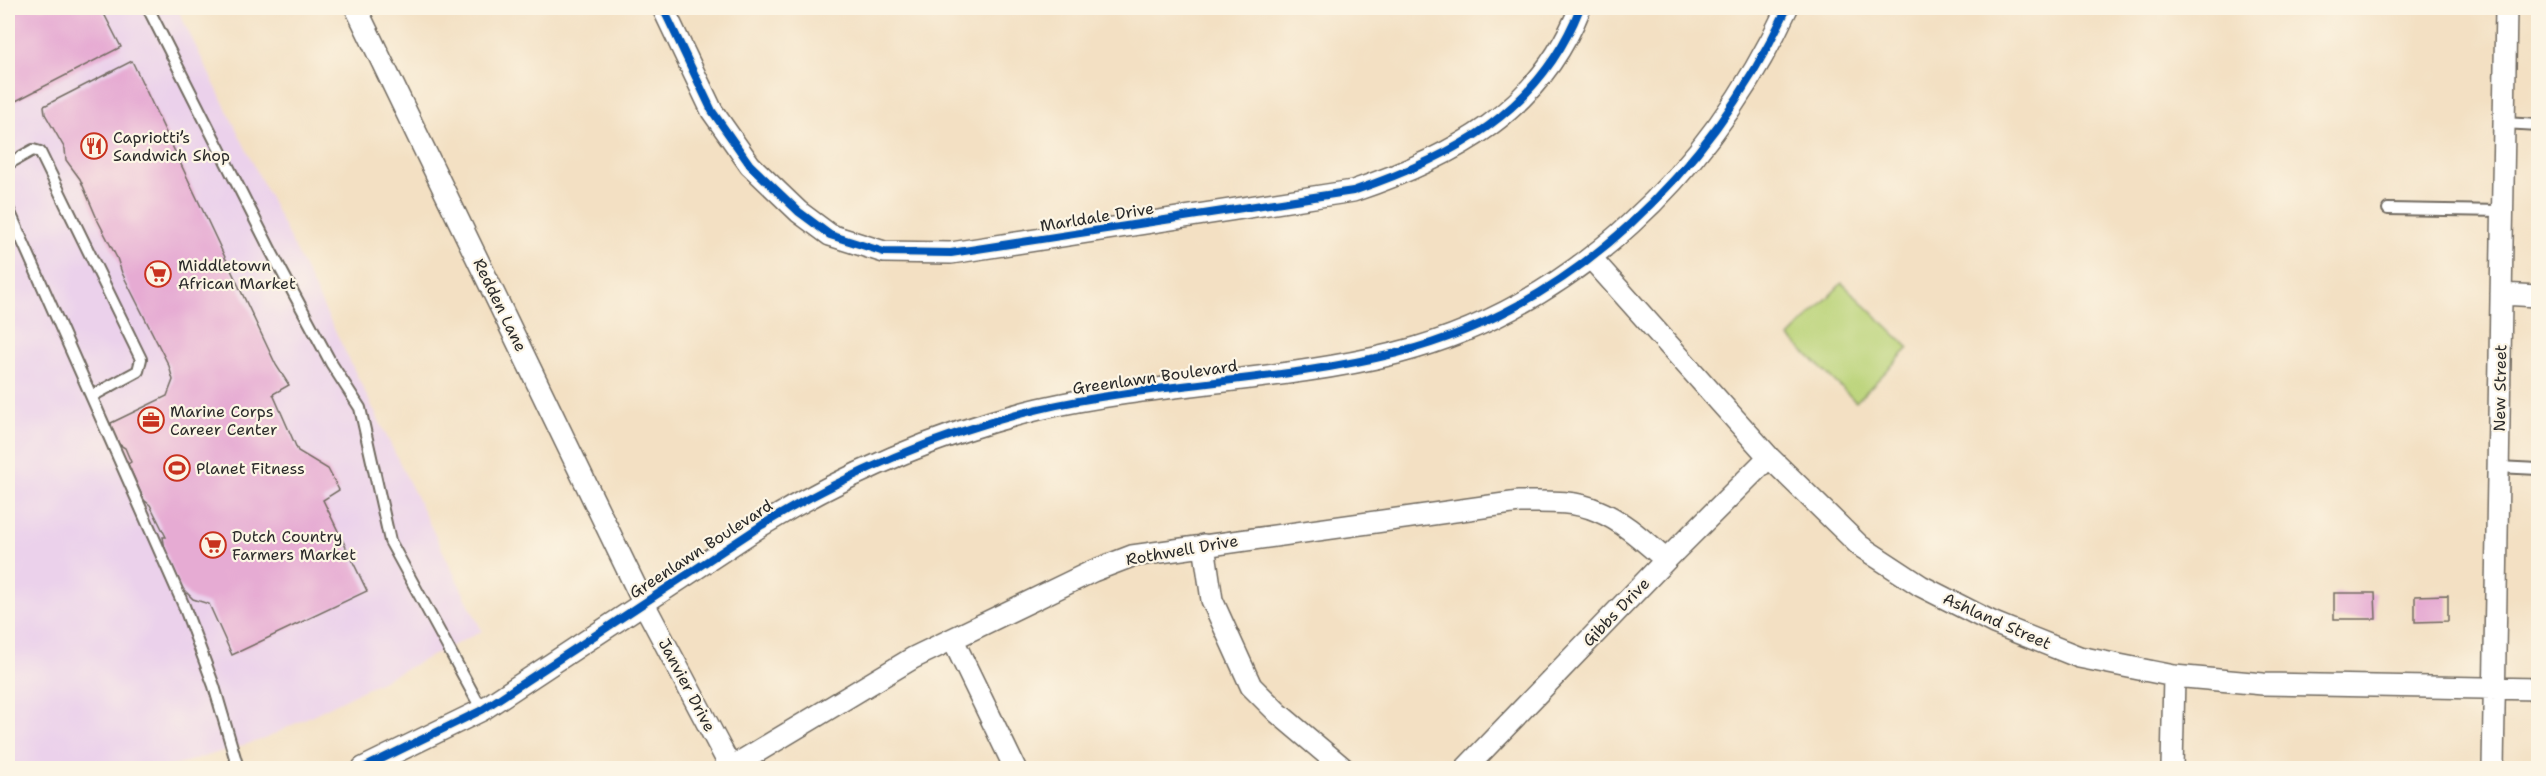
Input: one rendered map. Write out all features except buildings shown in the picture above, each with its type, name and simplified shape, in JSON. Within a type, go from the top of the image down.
[{"type":"street","name":"Redden Lane","points":[[356,8],[643,602]]},
{"type":"street","name":"Marldale Drive","points":[[663,8],[712,111],[750,165],[799,213],[830,235],[884,252],[951,253],[1353,191],[1406,173],[1457,148],[1504,115],[1542,75],[1571,30],[1580,8]]},
{"type":"street","name":"Greenlawn Boulevard","points":[[363,768],[482,710],[643,602],[806,499],[870,466],[988,422],[1089,399],[1346,363],[1399,352],[1447,337],[1489,319],[1531,296],[1591,258],[1666,190],[1708,139],[1748,83],[1787,8]]},
{"type":"street","name":"New Street","points":[[2493,768],[2506,8]]},
{"type":"street","name":"Ashland Street","points":[[1591,258],[1768,457],[1860,546],[1921,586],[1994,623],[2079,657],[2174,676],[2263,684],[2538,689]]},
{"type":"street","points":[[2501,294],[2538,296]]},
{"type":"street","name":"Gibbs Drive","points":[[1466,768],[1768,457]]},
{"type":"street","name":"Rothwell Drive","points":[[731,768],[913,658],[1093,571],[1132,556],[1520,502],[1558,502],[1598,510],[1631,531],[1666,560]]},
{"type":"street","points":[[1204,545],[1212,600],[1251,687],[1278,714],[1343,768]]},
{"type":"street","name":"Janvier Drive","points":[[643,602],[731,768]]},
{"type":"street","points":[[953,640],[1015,768]]},
{"type":"street","points":[[2172,768],[2174,676]]},
{"type":"lane","points":[[148,8],[272,253],[331,363],[360,408],[390,541],[482,710]]},
{"type":"lane","points":[[2504,123],[2538,125]]},
{"type":"lane","points":[[8,165],[33,150],[40,152],[141,359],[138,371],[92,396]]},
{"type":"lane","points":[[8,208],[184,606],[214,686],[238,768]]},
{"type":"lane","points":[[2388,209],[2502,211]]},
{"type":"lane","points":[[2498,467],[2538,469]]},
{"type":"shaded area","points":[[8,8],[177,8],[482,631],[264,739],[166,768],[8,768]]},
{"type":"green space","points":[[1842,283],[1909,348],[1856,402],[1789,337]]},
{"type":"cycle path","points":[[663,8],[712,111],[750,165],[799,212],[830,235],[884,252],[951,253],[1353,191],[1390,178],[1458,146],[1489,126],[1517,103],[1541,76],[1563,44],[1580,8]]},
{"type":"cycle path","points":[[363,768],[482,710],[762,525],[828,488],[896,456],[966,430],[1039,409],[1128,393],[1353,363],[1397,353],[1462,332],[1522,303],[1578,267],[1630,224],[1677,176],[1719,124],[1756,67],[1787,8]]},
{"type":"place","name":"Capriotti’s Sandwich Shop","points":[[94,146]]},
{"type":"place","name":"Middletown African Market","points":[[158,274]]},
{"type":"place","name":"Marine Corps Career Center","points":[[151,420]]},
{"type":"place","name":"Planet Fitness","points":[[177,468]]},
{"type":"place","name":"Dutch Country Farmers Market","points":[[213,545]]}]
